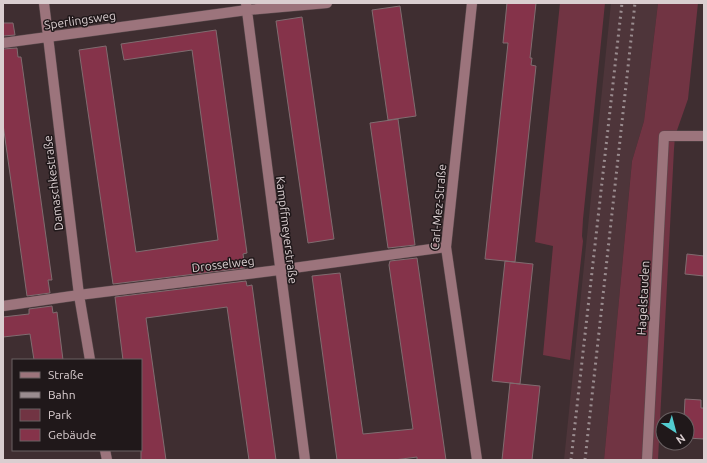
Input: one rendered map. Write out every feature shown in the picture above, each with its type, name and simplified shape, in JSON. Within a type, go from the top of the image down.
[{"type":"street","name":"Damaschkestraße","points":[[44,3],[79,295],[90,359]]},
{"type":"street","name":"Sperlingsweg","points":[[3,42],[49,37],[246,7],[327,3]]},
{"type":"street","name":"Carl-Mez-Straße","points":[[472,3],[446,247],[477,460]]},
{"type":"street","name":"Kampffmeyerstraße","points":[[246,7],[304,460]]},
{"type":"street","name":"Hagelstauden","points":[[647,460],[664,136],[704,136]]},
{"type":"street","name":"Drosselweg","points":[[3,306],[446,247]]},
{"type":"shaded area","points":[[611,3],[658,3],[644,121],[632,161],[604,460],[564,460]]},
{"type":"green space","points":[[560,3],[605,3],[583,219],[583,241],[570,360],[543,355],[553,246],[535,242]]},
{"type":"green space","points":[[658,3],[698,3],[688,99],[675,136],[661,411],[655,411],[655,451],[658,451],[658,460],[604,460],[632,161],[644,121]]},
{"type":"building","points":[[507,3],[536,3],[530,58],[532,58],[531,65],[536,66],[515,262],[485,259],[508,43],[503,43]]},
{"type":"building","points":[[400,6],[416,116],[388,120],[372,10]]},
{"type":"building","points":[[302,17],[334,239],[308,243],[276,21]]},
{"type":"building","points":[[3,23],[13,23],[15,35],[3,36]]},
{"type":"building","points":[[216,30],[247,253],[243,254],[245,268],[113,284],[79,50],[106,46],[136,252],[218,240],[192,50],[124,60],[121,44]]},
{"type":"building","points":[[17,48],[18,57],[21,57],[52,280],[48,280],[50,293],[27,296],[3,124],[3,49]]},
{"type":"building","points":[[398,119],[415,245],[388,248],[370,123]]},
{"type":"building","points":[[687,254],[704,256],[704,276],[685,274]]},
{"type":"building","points":[[417,258],[446,460],[417,460],[417,457],[394,460],[337,460],[312,276],[340,273],[363,434],[413,429],[389,265],[390,261]]},
{"type":"building","points":[[505,261],[533,264],[520,384],[492,381]]},
{"type":"building","points":[[246,281],[247,286],[252,285],[276,460],[249,460],[227,307],[146,318],[166,460],[141,460],[142,359],[123,359],[115,297]]},
{"type":"building","points":[[52,306],[53,313],[57,312],[63,359],[34,359],[30,334],[3,337],[3,317],[29,314],[29,309]]},
{"type":"building","points":[[510,383],[540,386],[532,460],[502,460]]},
{"type":"building","points":[[685,399],[701,400],[701,408],[704,408],[704,439],[695,438],[695,411],[684,411]]},
{"type":"railway","points":[[571,460],[622,3]]},
{"type":"railway","points":[[585,460],[635,3]]}]
